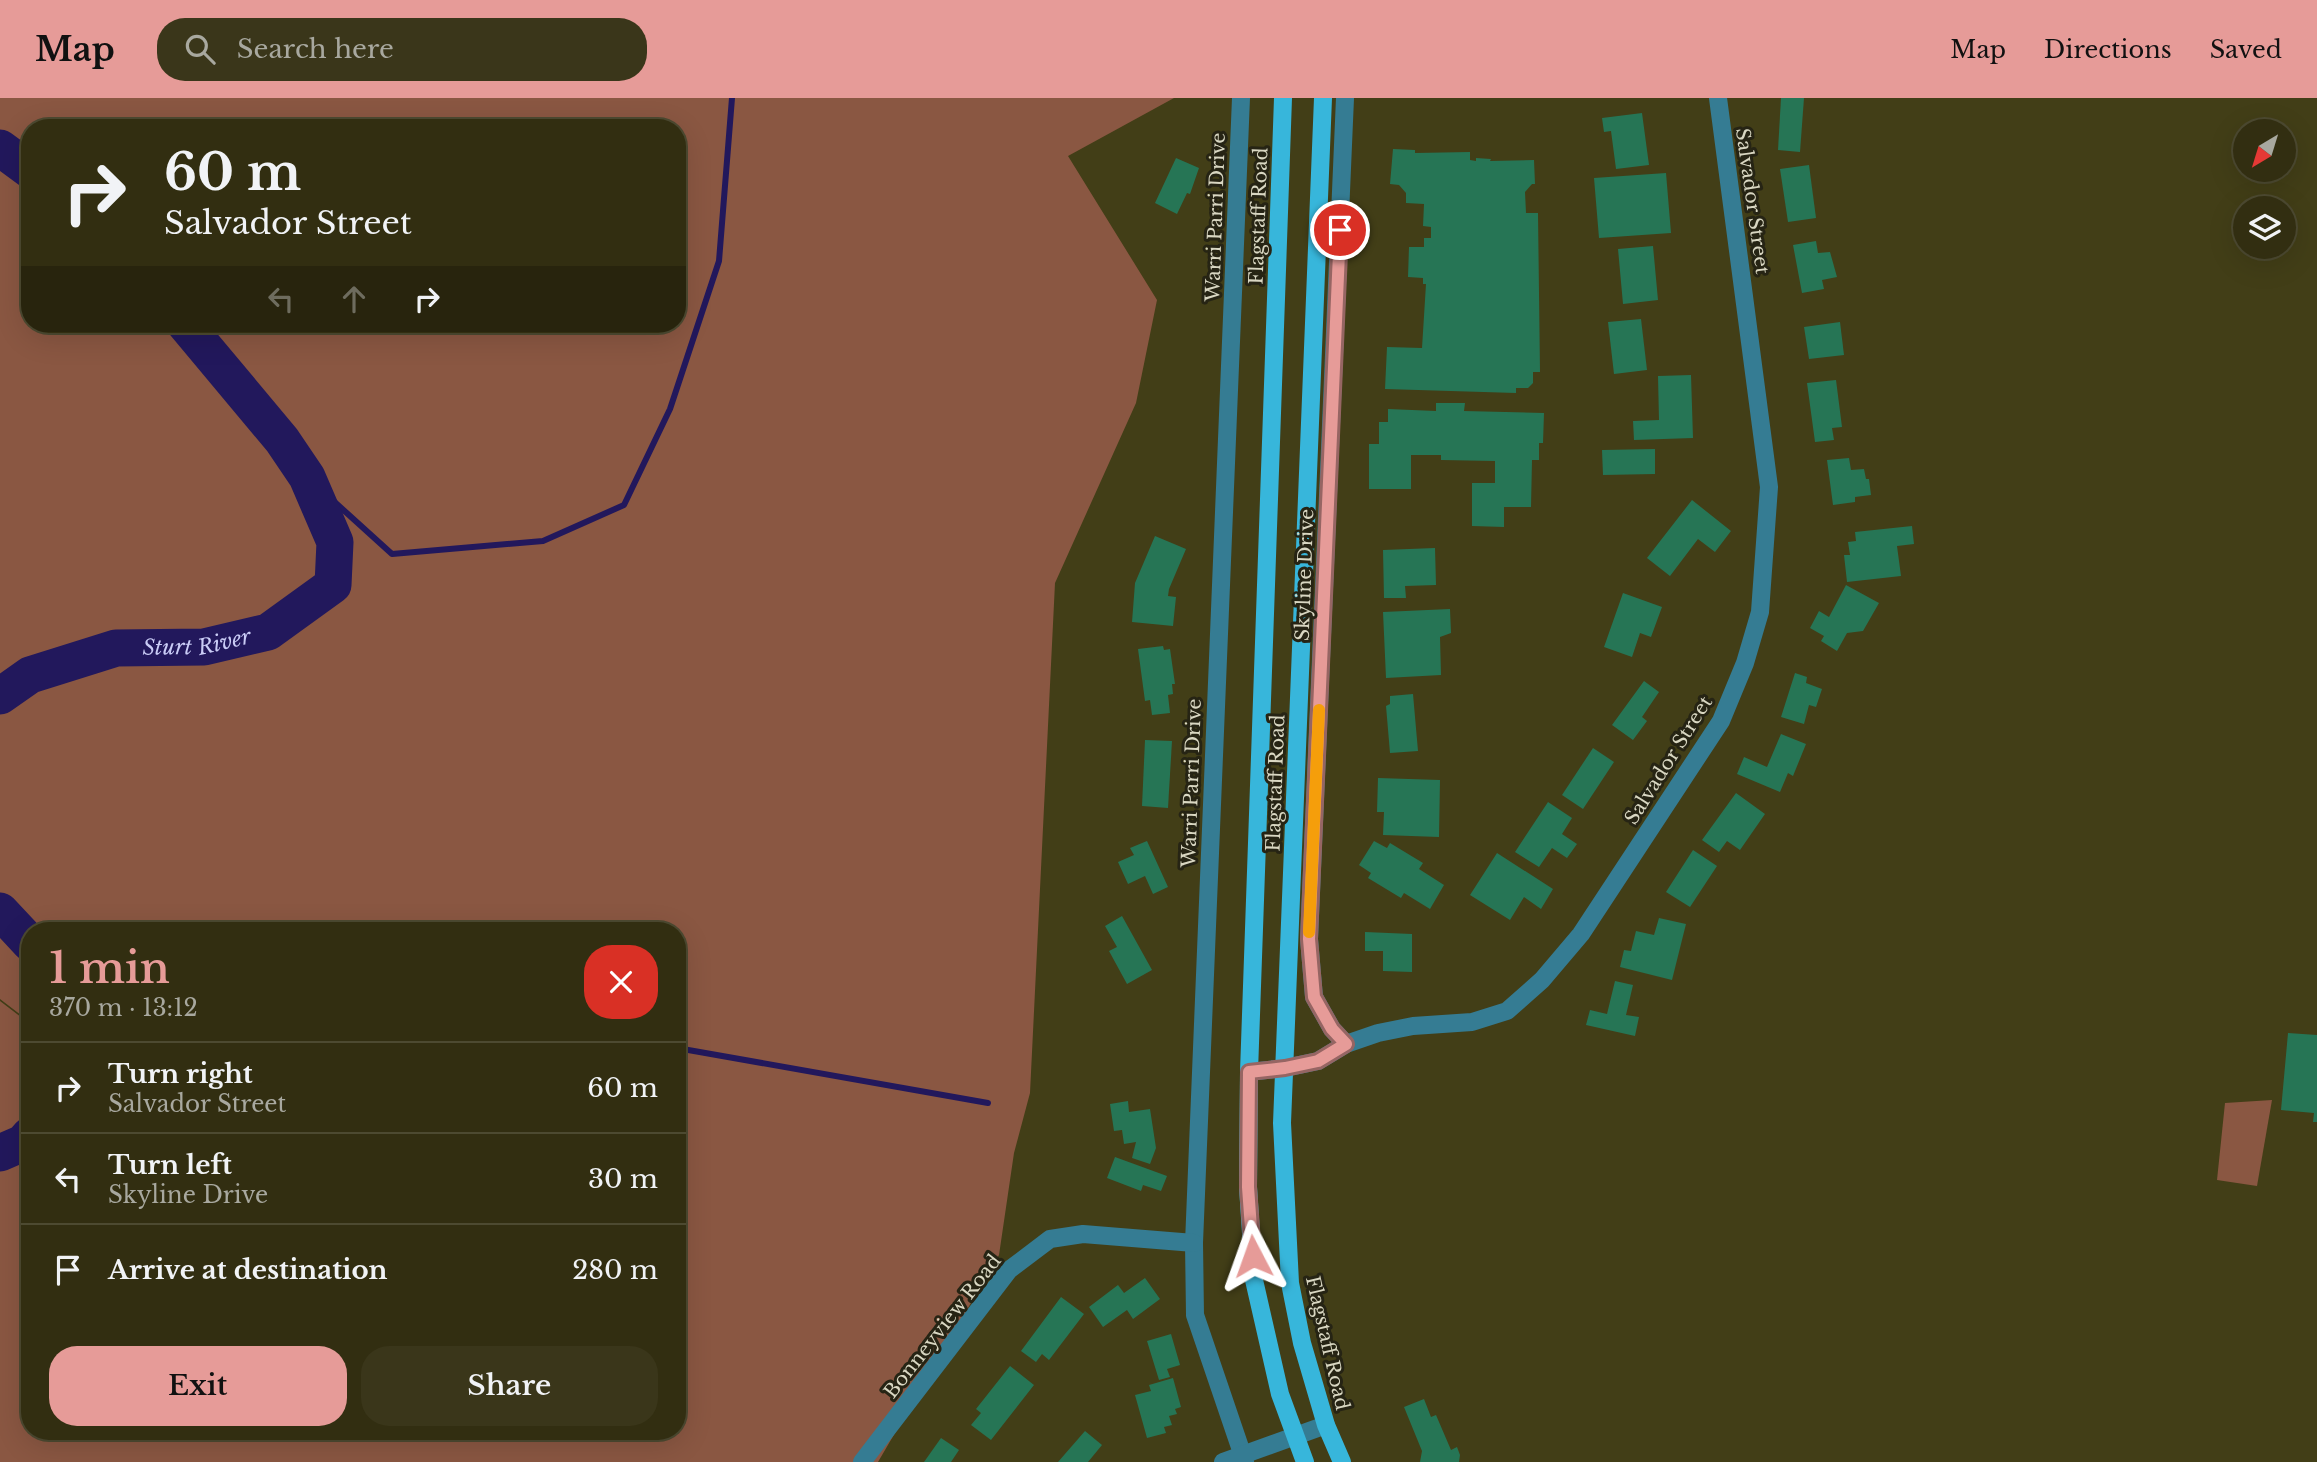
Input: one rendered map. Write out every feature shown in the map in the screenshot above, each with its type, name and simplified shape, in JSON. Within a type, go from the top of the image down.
[{"type":"main road","name":"Flagstaff Road","points":[[1283,98],[1249,1072],[1248,1187],[1254,1280],[1280,1394],[1305,1462]]},
{"type":"main road","name":"Flagstaff Road","points":[[1323,98],[1282,1124],[1290,1283],[1302,1343],[1326,1425],[1342,1462]]},
{"type":"street","name":"Warri Parri Drive","points":[[1241,98],[1194,1243],[1195,1315],[1243,1458]]},
{"type":"street","name":"Skyline Drive","points":[[1345,98],[1309,939],[1314,997],[1332,1029],[1346,1044]]},
{"type":"street","name":"Salvador Street","points":[[1249,1072],[1318,1061],[1346,1044],[1378,1033],[1413,1026],[1472,1022],[1507,1011],[1542,980],[1581,934],[1721,721],[1745,663],[1760,612],[1769,487],[1718,98]]},
{"type":"street","name":"Bonneyview Road","points":[[862,1462],[1009,1270],[1050,1239],[1083,1234],[1194,1243]]},
{"type":"street","points":[[1223,1462],[1243,1458],[1326,1425]]},
{"type":"shaded area","points":[[0,98],[1174,98],[1068,156],[1157,300],[1136,403],[1055,583],[1030,1093],[1014,1153],[999,1255],[878,1462],[0,1462],[0,1001],[21,1017],[21,1440],[686,1440],[686,922],[21,922],[21,1015],[0,999]]},
{"type":"shaded area","points":[[2272,1100],[2257,1186],[2217,1180],[2225,1103]]},
{"type":"building","points":[[1781,98],[1804,98],[1800,152],[1778,150]]},
{"type":"building","points":[[1642,113],[1649,165],[1616,169],[1611,131],[1604,132],[1602,118]]},
{"type":"building","points":[[1393,149],[1415,150],[1415,153],[1470,152],[1470,160],[1476,161],[1476,158],[1491,159],[1490,161],[1534,160],[1535,184],[1525,192],[1526,213],[1538,213],[1540,372],[1533,372],[1533,383],[1528,388],[1516,388],[1516,393],[1385,389],[1387,347],[1422,348],[1426,284],[1423,284],[1423,278],[1408,277],[1409,247],[1424,247],[1424,238],[1431,238],[1431,227],[1423,226],[1424,204],[1406,203],[1406,193],[1399,185],[1390,184]]},
{"type":"building","points":[[1176,158],[1199,168],[1190,194],[1187,193],[1177,214],[1155,203]]},
{"type":"building","points":[[1809,165],[1816,218],[1788,222],[1780,169]]},
{"type":"building","points":[[1666,173],[1671,233],[1599,238],[1594,178]]},
{"type":"building","points":[[1816,241],[1818,253],[1830,252],[1837,277],[1822,280],[1824,289],[1802,293],[1793,245]]},
{"type":"building","points":[[1653,246],[1658,300],[1623,304],[1618,249]]},
{"type":"building","points":[[1641,319],[1647,370],[1614,374],[1608,322]]},
{"type":"building","points":[[1840,322],[1844,355],[1809,359],[1804,327]]},
{"type":"building","points":[[1691,375],[1693,438],[1634,440],[1633,421],[1659,420],[1658,376]]},
{"type":"building","points":[[1836,380],[1842,427],[1832,428],[1834,440],[1815,442],[1807,383]]},
{"type":"building","points":[[1436,403],[1465,403],[1464,411],[1544,413],[1543,443],[1539,443],[1539,460],[1532,460],[1531,507],[1504,507],[1504,527],[1472,526],[1472,483],[1495,483],[1495,461],[1441,460],[1441,455],[1411,455],[1411,489],[1369,489],[1369,444],[1379,444],[1379,422],[1388,422],[1388,409],[1436,411]]},
{"type":"building","points":[[1655,449],[1655,474],[1603,475],[1602,450]]},
{"type":"building","points":[[1849,458],[1851,470],[1864,469],[1866,479],[1869,479],[1871,495],[1855,497],[1855,502],[1833,505],[1827,460]]},
{"type":"building","points":[[1692,500],[1731,531],[1715,552],[1698,539],[1670,576],[1647,558]]},
{"type":"building","points":[[1912,526],[1914,544],[1897,546],[1901,576],[1847,582],[1844,555],[1850,555],[1848,542],[1856,541],[1855,532]]},
{"type":"building","points":[[1155,536],[1186,549],[1169,589],[1168,596],[1176,597],[1173,626],[1132,622],[1135,583]]},
{"type":"building","points":[[1435,548],[1436,585],[1405,586],[1406,598],[1384,598],[1383,550]]},
{"type":"building","points":[[1846,585],[1879,603],[1863,631],[1847,633],[1837,651],[1821,641],[1824,636],[1810,628],[1819,611],[1829,617]]},
{"type":"building","points":[[1623,593],[1662,607],[1651,637],[1640,633],[1632,657],[1604,647]]},
{"type":"building","points":[[1450,609],[1451,633],[1440,637],[1441,675],[1386,678],[1383,612]]},
{"type":"building","points":[[1163,646],[1164,650],[1170,649],[1175,684],[1172,684],[1173,694],[1168,695],[1170,713],[1152,715],[1150,700],[1145,701],[1138,649]]},
{"type":"building","points":[[1795,673],[1807,677],[1806,683],[1822,689],[1816,707],[1809,705],[1804,724],[1781,717]]},
{"type":"building","points":[[1644,681],[1659,692],[1642,717],[1647,721],[1633,740],[1612,725]]},
{"type":"building","points":[[1413,694],[1418,751],[1390,753],[1386,706],[1390,704],[1390,696]]},
{"type":"building","points":[[1781,734],[1806,744],[1793,776],[1788,773],[1780,792],[1737,774],[1744,757],[1767,767]]},
{"type":"building","points":[[1145,740],[1172,741],[1168,808],[1142,806]]},
{"type":"building","points":[[1593,748],[1614,762],[1583,809],[1562,795]]},
{"type":"building","points":[[1378,778],[1440,780],[1439,837],[1383,835],[1384,812],[1377,812]]},
{"type":"building","points":[[1736,793],[1765,814],[1740,850],[1727,841],[1719,852],[1702,840]]},
{"type":"building","points":[[1548,802],[1572,818],[1562,834],[1577,844],[1567,858],[1552,848],[1539,867],[1515,852]]},
{"type":"building","points":[[1147,841],[1168,887],[1153,894],[1145,876],[1128,884],[1118,862],[1134,855],[1130,848]]},
{"type":"building","points":[[1374,841],[1387,848],[1390,843],[1423,863],[1419,869],[1444,885],[1430,909],[1404,893],[1401,898],[1368,878],[1371,873],[1359,865]]},
{"type":"building","points":[[1693,850],[1717,866],[1690,907],[1666,892]]},
{"type":"building","points":[[1497,853],[1553,889],[1541,909],[1524,897],[1510,920],[1470,895]]},
{"type":"building","points":[[1122,916],[1152,970],[1127,984],[1109,951],[1117,947],[1105,926]]},
{"type":"building","points":[[1659,918],[1686,924],[1672,980],[1620,967],[1624,950],[1631,951],[1636,931],[1654,935]]},
{"type":"building","points":[[1365,932],[1412,934],[1412,972],[1383,971],[1383,951],[1365,951]]},
{"type":"building","points":[[1615,981],[1633,985],[1626,1015],[1639,1017],[1635,1036],[1586,1025],[1590,1010],[1607,1014]]},
{"type":"building","points":[[2288,1033],[2317,1035],[2317,1122],[2313,1122],[2314,1113],[2281,1110]]},
{"type":"building","points":[[1128,1101],[1129,1112],[1150,1109],[1156,1148],[1150,1164],[1132,1158],[1136,1142],[1124,1144],[1122,1130],[1114,1131],[1110,1104]]},
{"type":"building","points":[[1115,1157],[1167,1176],[1161,1191],[1143,1185],[1141,1191],[1107,1178]]},
{"type":"building","points":[[1145,1278],[1160,1299],[1133,1319],[1127,1310],[1103,1327],[1089,1307],[1118,1285],[1124,1293]]},
{"type":"building","points":[[1061,1297],[1084,1314],[1049,1360],[1042,1354],[1036,1362],[1021,1351]]},
{"type":"building","points":[[1171,1334],[1180,1365],[1167,1369],[1170,1377],[1159,1380],[1147,1341]]},
{"type":"building","points":[[1010,1366],[1034,1385],[991,1440],[971,1425],[981,1413],[976,1409]]},
{"type":"building","points":[[1173,1378],[1181,1407],[1175,1409],[1177,1414],[1169,1416],[1172,1425],[1164,1427],[1166,1433],[1147,1438],[1135,1395],[1151,1391],[1149,1385]]},
{"type":"building","points":[[1424,1399],[1431,1417],[1436,1415],[1451,1450],[1457,1447],[1459,1462],[1420,1462],[1422,1451],[1404,1407]]},
{"type":"building","points":[[1085,1431],[1102,1445],[1088,1462],[1058,1462]]},
{"type":"building","points":[[941,1438],[959,1450],[951,1462],[924,1462]]},
{"type":"waterway","points":[[307,477],[392,554],[543,541],[624,505],[670,409],[719,261],[732,98]]},
{"type":"waterway","name":"Sturt River","points":[[0,148],[21,163]]},
{"type":"waterway","name":"Sturt River","points":[[0,696],[30,675],[116,648],[204,647],[268,632],[333,585],[335,542],[307,477],[282,440],[193,333]]},
{"type":"waterway","name":"Sturt River","points":[[0,911],[21,933]]},
{"type":"waterway","points":[[686,1050],[988,1103]]},
{"type":"waterway","name":"Sturt River","points":[[0,1153],[21,1144]]},
{"type":"slow traffic","points":[[1309,932],[1319,710]]},
{"type":"route","points":[[1253,1256],[1248,1187],[1249,1072],[1318,1061],[1346,1044],[1332,1029],[1314,997],[1309,939],[1340,230]]}]
